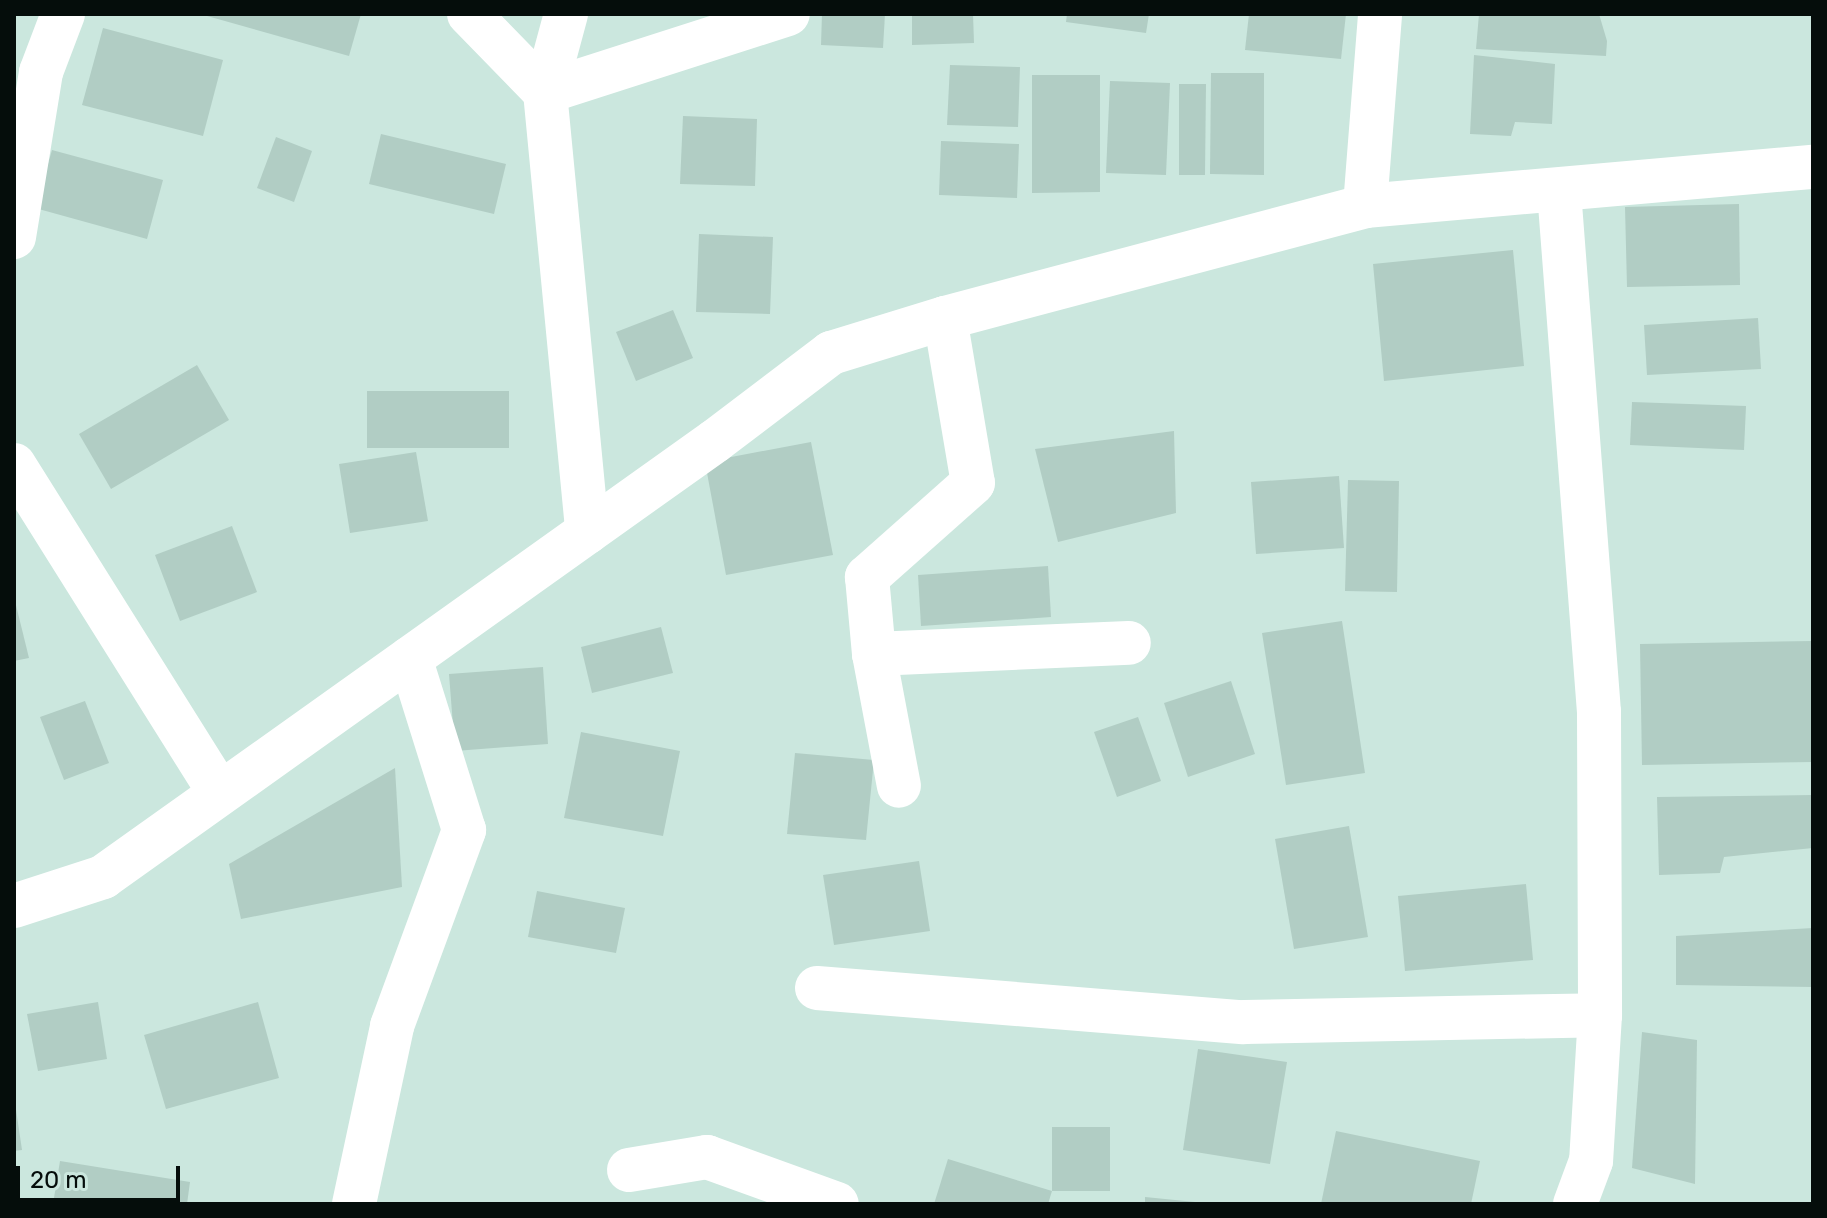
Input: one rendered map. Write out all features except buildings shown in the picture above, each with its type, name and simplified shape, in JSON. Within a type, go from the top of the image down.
[{"type":"street","points":[[14,237],[41,72],[63,14]]},
{"type":"street","points":[[469,14],[545,92]]},
{"type":"street","points":[[566,14],[545,92],[587,532]]},
{"type":"street","points":[[545,92],[788,14]]},
{"type":"street","points":[[1365,206],[1380,14]]},
{"type":"street","points":[[14,906],[103,877],[587,532],[831,353],[945,318],[1365,206],[1813,167]]},
{"type":"street","points":[[1559,191],[1599,712],[1600,1015],[1591,1161],[1575,1204]]},
{"type":"street","points":[[899,786],[874,654],[867,577],[973,483],[945,318]]},
{"type":"street","points":[[14,465],[220,793]]},
{"type":"street","points":[[874,654],[1129,643]]},
{"type":"street","points":[[354,1204],[392,1026],[464,830],[410,658]]},
{"type":"street","points":[[817,988],[1244,1022],[1600,1015]]},
{"type":"street","points":[[629,1170],[707,1157],[837,1204]]}]
